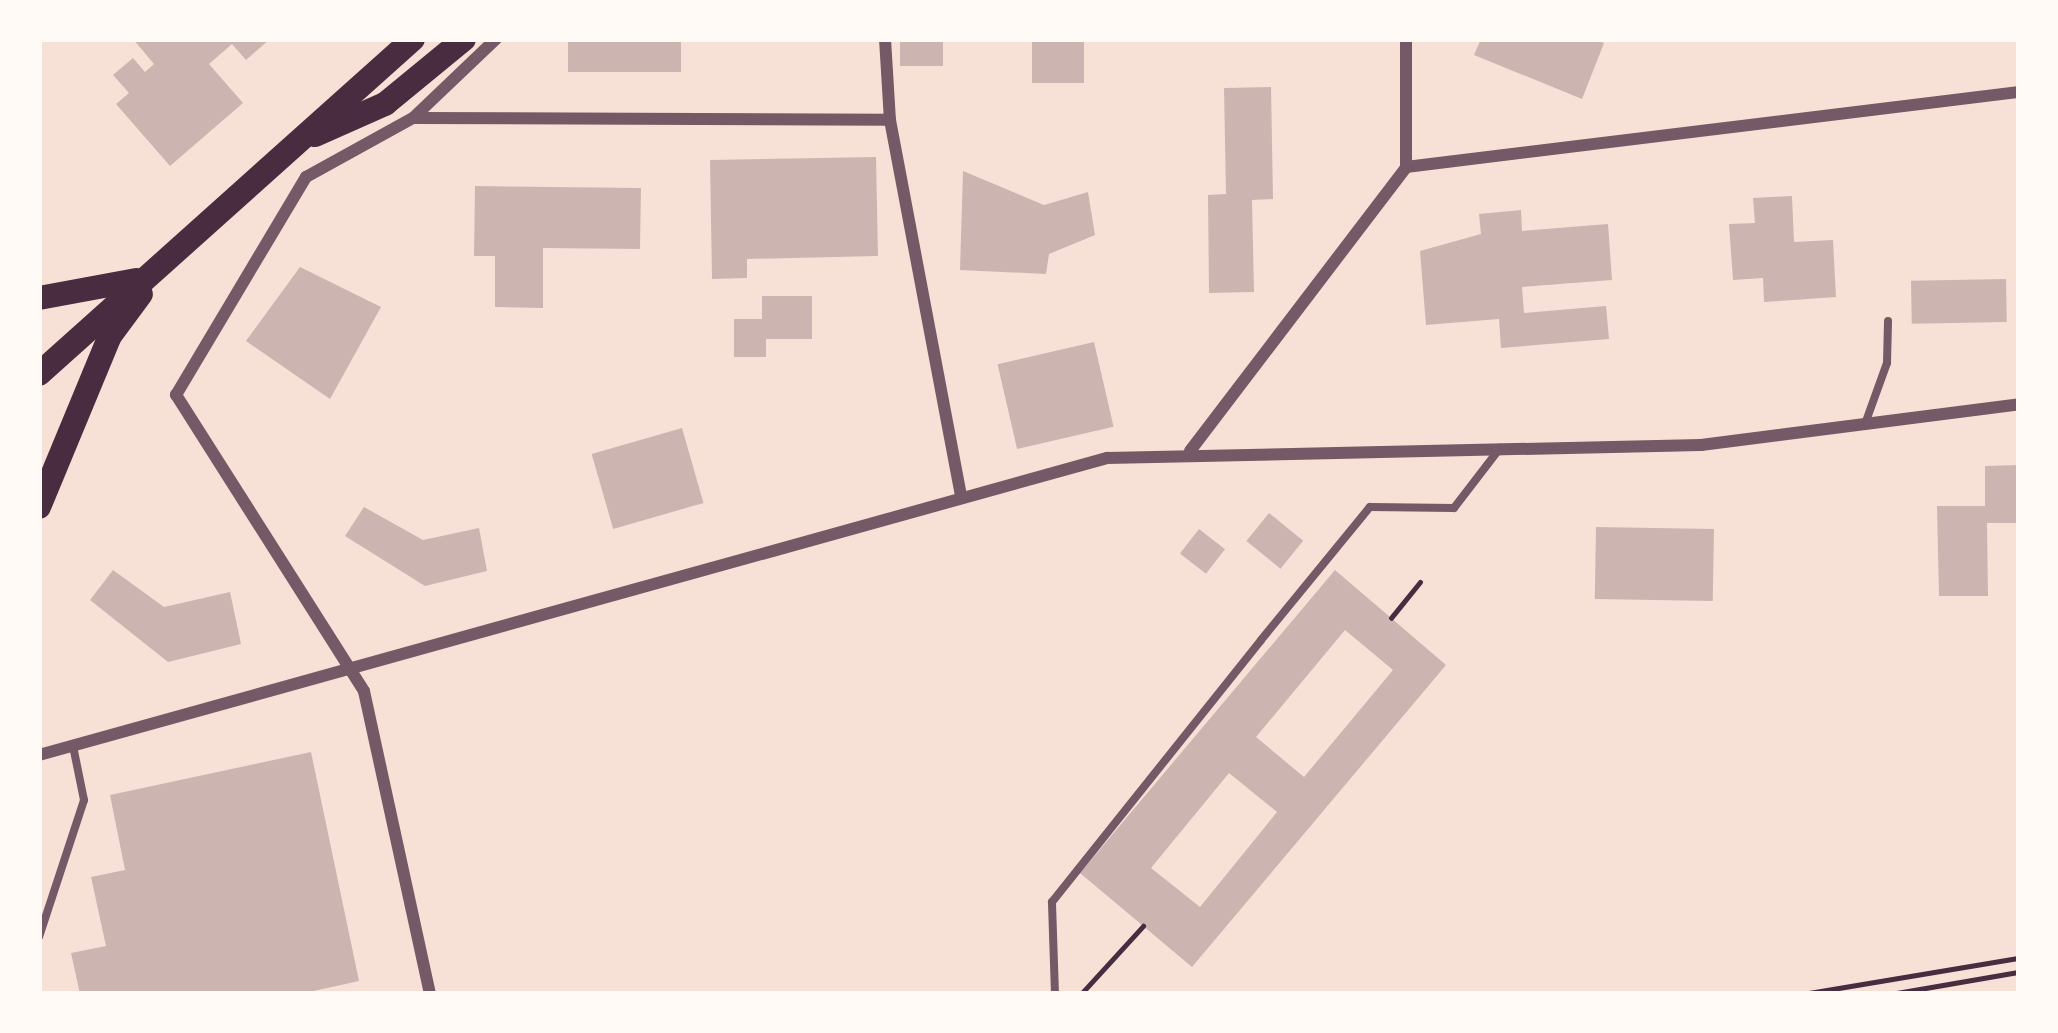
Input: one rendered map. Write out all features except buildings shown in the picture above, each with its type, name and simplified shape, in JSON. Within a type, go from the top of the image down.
[{"type":"main road","points":[[296,143],[386,104],[464,39]]},
{"type":"main road","points":[[39,374],[410,42]]},
{"type":"main road","points":[[39,507],[110,336],[167,259]]},
{"type":"main road","points":[[39,298],[144,278]]},
{"type":"street","points":[[430,994],[349,664],[176,395],[305,177],[413,118],[496,39]]},
{"type":"street","points":[[885,39],[890,120],[961,494]]},
{"type":"street","points":[[1190,451],[1406,167],[1406,39]]},
{"type":"street","points":[[1406,167],[2019,92]]},
{"type":"street","points":[[413,118],[890,120]]},
{"type":"street","points":[[39,755],[349,664],[961,494],[1108,458],[1190,451],[1701,445],[2019,404]]},
{"type":"lane","points":[[1864,425],[1888,363],[1888,321]]},
{"type":"lane","points":[[1055,994],[1052,902],[1246,658],[1370,507],[1454,508],[1501,447]]},
{"type":"lane","points":[[39,937],[84,800],[73,746]]},
{"type":"path","points":[[1391,618],[1420,582]]},
{"type":"path","points":[[1082,994],[1143,926]]},
{"type":"path","points":[[1804,994],[2019,958]]},
{"type":"path","points":[[1891,994],[2019,973]]}]
